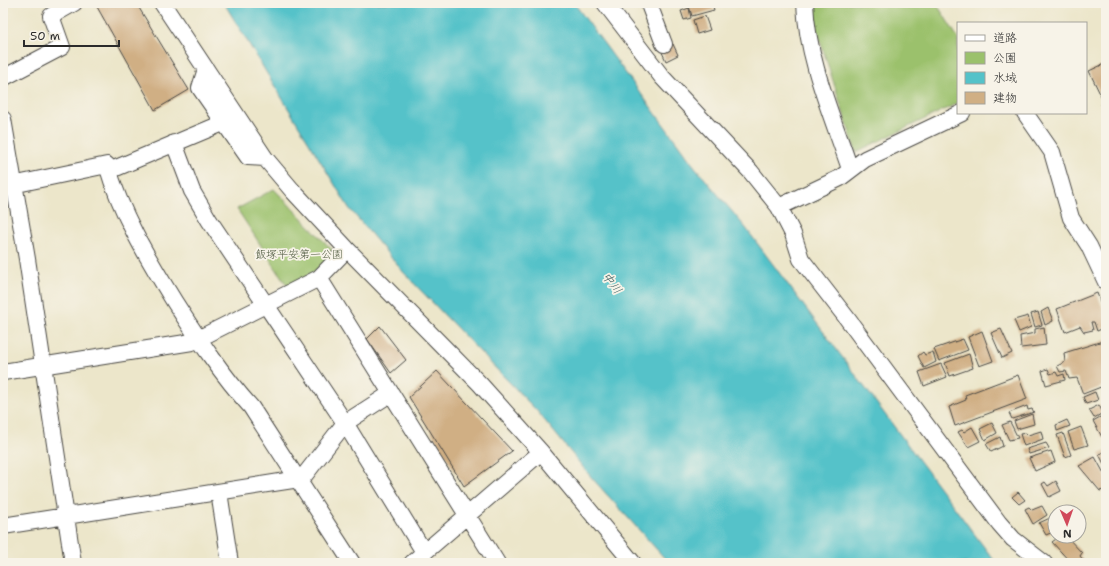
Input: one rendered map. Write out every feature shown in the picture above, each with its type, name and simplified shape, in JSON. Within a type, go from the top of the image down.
[{"type":"street","points":[[3,78],[62,47],[50,16],[74,3]]},
{"type":"street","points":[[162,3],[266,158],[292,190],[347,249],[480,384],[541,452],[633,563]]},
{"type":"street","points":[[605,3],[662,77],[751,172],[780,207],[793,234],[801,259],[999,523],[1013,538],[1044,563]]},
{"type":"street","points":[[805,3],[806,27],[810,49],[850,169]]},
{"type":"street","points":[[650,7],[664,44]]},
{"type":"street","points":[[206,69],[200,88],[223,123],[248,157],[266,158]]},
{"type":"street","points":[[780,207],[840,178],[865,159],[960,114]]},
{"type":"street","points":[[1026,114],[1052,152],[1071,218],[1089,246],[1106,282]]},
{"type":"street","points":[[3,119],[9,186],[43,366],[73,563]]},
{"type":"street","points":[[9,186],[108,168],[223,123]]},
{"type":"street","points":[[174,143],[192,191],[209,220],[345,423],[424,552]]},
{"type":"street","points":[[108,168],[129,223],[141,246],[199,339],[237,391],[251,407],[352,563]]},
{"type":"street","points":[[3,372],[192,342],[319,278],[347,249]]},
{"type":"street","points":[[319,278],[390,394],[497,563]]},
{"type":"street","points":[[3,526],[299,480],[345,423],[390,394]]},
{"type":"street","points":[[412,563],[541,452]]},
{"type":"street","points":[[219,492],[230,563]]},
{"type":"green space","points":[[814,3],[936,3],[957,36],[957,103],[856,152],[816,28]]},
{"type":"green space","name":"飯塚平安第一公園","points":[[274,189],[337,255],[290,290],[237,209]]},
{"type":"water","name":"中川","points":[[224,3],[574,3],[695,167],[745,227],[996,563],[669,563],[591,477],[537,411],[405,274],[349,208]]},
{"type":"building","points":[[99,3],[136,3],[189,90],[155,110],[96,5]]},
{"type":"building","points":[[688,3],[712,3],[714,10],[692,16]]},
{"type":"building","points":[[689,8],[691,18],[684,20],[681,11]]},
{"type":"building","points":[[705,16],[710,30],[697,34],[693,20]]},
{"type":"building","points":[[673,44],[678,55],[666,61],[661,50]]},
{"type":"building","points":[[1106,63],[1106,115],[1101,104],[1104,102],[1089,71]]},
{"type":"building","points":[[1097,293],[1106,317],[1106,327],[1097,331],[1094,322],[1091,322],[1093,330],[1084,332],[1080,326],[1065,332],[1057,309]]},
{"type":"building","points":[[1048,308],[1053,321],[1045,325],[1041,312]]},
{"type":"building","points":[[1038,312],[1042,325],[1035,327],[1031,314]]},
{"type":"building","points":[[1028,316],[1031,327],[1019,332],[1014,320]]},
{"type":"building","points":[[380,326],[406,360],[391,373],[367,339]]},
{"type":"building","points":[[1044,327],[1046,345],[1021,348],[1020,336],[1035,333],[1035,329]]},
{"type":"building","points":[[1001,329],[1012,353],[1002,358],[991,333]]},
{"type":"building","points":[[982,331],[993,361],[979,366],[968,337]]},
{"type":"building","points":[[963,339],[968,350],[939,361],[934,349]]},
{"type":"building","points":[[1106,340],[1106,385],[1083,394],[1077,378],[1069,379],[1066,371],[1060,372],[1057,366],[1065,362],[1064,353]]},
{"type":"building","points":[[923,352],[925,355],[933,352],[936,362],[924,368],[918,356]]},
{"type":"building","points":[[969,354],[973,368],[950,376],[945,363]]},
{"type":"building","points":[[941,364],[947,377],[924,386],[919,372]]},
{"type":"building","points":[[1048,369],[1050,374],[1056,372],[1058,376],[1064,374],[1065,380],[1046,385],[1042,371]]},
{"type":"building","points":[[437,371],[512,451],[464,486],[409,397]]},
{"type":"building","points":[[1018,375],[1027,399],[955,426],[949,407],[966,400],[965,395]]},
{"type":"building","points":[[1095,392],[1098,400],[1086,404],[1083,397]]},
{"type":"building","points":[[1099,405],[1103,413],[1094,418],[1089,410]]},
{"type":"building","points":[[1027,406],[1028,410],[1032,409],[1034,412],[1012,419],[1009,413]]},
{"type":"building","points":[[1032,414],[1034,424],[1017,429],[1014,421]]},
{"type":"building","points":[[1102,416],[1106,423],[1106,435],[1102,437],[1093,421]]},
{"type":"building","points":[[1067,420],[1070,426],[1057,431],[1056,425]]},
{"type":"building","points":[[1010,422],[1018,438],[1009,440],[1002,425]]},
{"type":"building","points":[[992,423],[997,433],[985,440],[980,429]]},
{"type":"building","points":[[972,427],[980,441],[968,447],[958,432],[962,430],[964,432]]},
{"type":"building","points":[[1081,427],[1088,445],[1074,449],[1068,432]]},
{"type":"building","points":[[1041,431],[1043,439],[1024,446],[1020,434],[1026,433],[1028,435]]},
{"type":"building","points":[[1063,433],[1071,455],[1065,457],[1057,435]]},
{"type":"building","points":[[1000,437],[1003,446],[991,452],[986,444]]},
{"type":"building","points":[[1046,443],[1049,448],[1029,454],[1027,449]]},
{"type":"building","points":[[1051,451],[1055,462],[1035,471],[1029,458]]},
{"type":"building","points":[[1106,451],[1106,468],[1099,454]]},
{"type":"building","points":[[1095,457],[1106,477],[1106,489],[1100,491],[1079,466]]},
{"type":"building","points":[[1056,481],[1061,491],[1049,497],[1042,484],[1045,482],[1048,486]]},
{"type":"building","points":[[1018,492],[1025,500],[1019,504],[1012,497]]},
{"type":"building","points":[[1042,506],[1047,515],[1033,524],[1025,509],[1029,507],[1032,510]]},
{"type":"building","points":[[1047,519],[1047,535],[1046,535],[1039,523]]},
{"type":"building","points":[[1054,544],[1074,544],[1082,553],[1080,556],[1085,562],[1071,563]]}]
